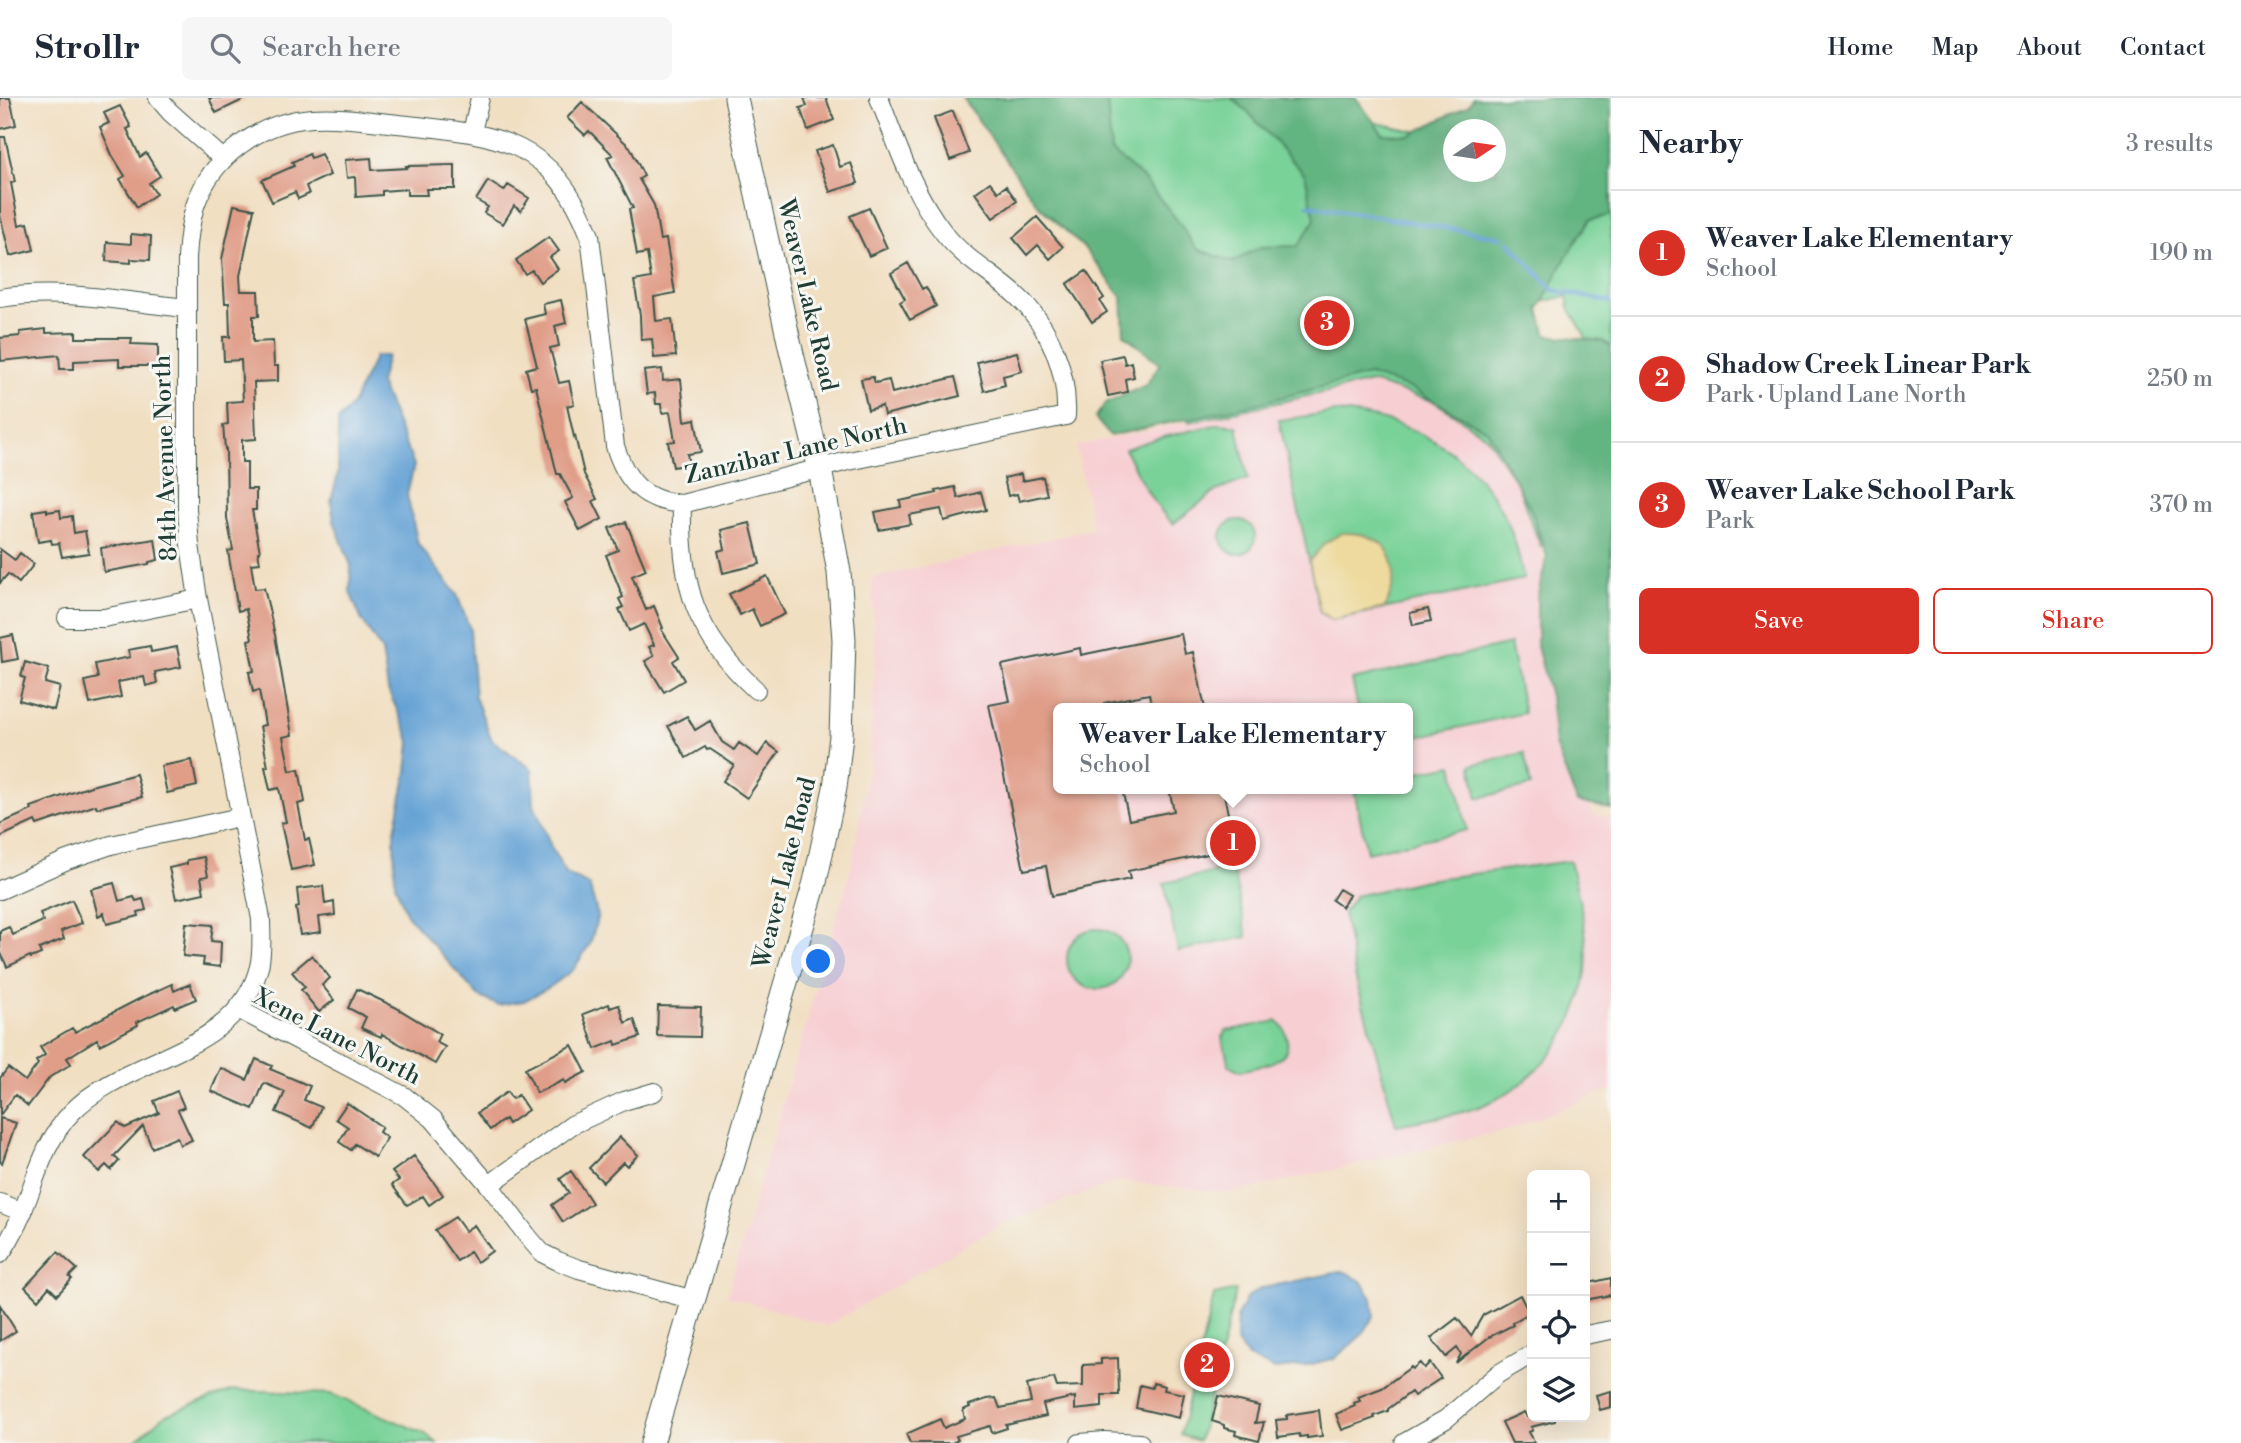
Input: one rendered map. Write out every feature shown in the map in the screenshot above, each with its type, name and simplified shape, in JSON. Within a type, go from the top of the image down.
[{"type":"main road","name":"Weaver Lake Road","points":[[652,1443],[815,883],[835,788],[843,707],[845,640],[839,572],[820,469],[736,98]]},
{"type":"street","points":[[158,98],[223,159]]},
{"type":"street","points":[[472,132],[480,98]]},
{"type":"street","name":"Zanzibar Lane North","points":[[223,159],[262,131],[286,122],[339,118],[472,132],[497,138],[523,150],[545,166],[565,185],[580,209],[590,236],[615,446],[621,466],[632,482],[645,492],[671,503],[682,504],[844,462],[1066,416],[1067,401],[1056,352],[1039,321],[1017,296],[966,257],[944,234],[927,209],[911,177],[879,98]]},
{"type":"street","name":"84th Avenue North","points":[[223,159],[207,179],[189,229],[186,308],[187,510],[198,599],[261,919],[259,966],[251,988],[238,1009]]},
{"type":"street","points":[[0,298],[60,295],[186,308]]},
{"type":"street","points":[[682,504],[681,537],[685,573],[695,607],[711,640],[725,659],[756,690]]},
{"type":"street","points":[[67,618],[104,618],[198,599]]},
{"type":"street","points":[[0,890],[67,860],[111,845],[240,817]]},
{"type":"street","name":"Xene Lane North","points":[[0,1254],[9,1242],[23,1212],[54,1135],[71,1113],[90,1096],[111,1083],[199,1041],[219,1028],[238,1009],[404,1096],[433,1119],[542,1253],[579,1269],[694,1300]]},
{"type":"street","points":[[489,1185],[572,1125],[624,1101],[654,1092]]},
{"type":"street","points":[[0,1203],[23,1212]]},
{"type":"street","points":[[1590,1334],[1611,1329]]},
{"type":"street","points":[[1404,1443],[1446,1419],[1498,1374],[1527,1357]]},
{"type":"street","points":[[1080,1443],[1140,1443]]},
{"type":"shaded area","points":[[1371,382],[1435,402],[1487,437],[1521,488],[1541,548],[1593,815],[1611,817],[1611,911],[1608,917],[1611,934],[1611,1089],[1512,1129],[1232,1193],[1120,1181],[1001,1224],[827,1326],[727,1296],[851,869],[869,766],[875,660],[872,578],[1093,529],[1076,446]]},
{"type":"green space","points":[[963,98],[1107,98],[1111,151],[1142,177],[1197,249],[1233,262],[1260,247],[1298,246],[1315,219],[1305,175],[1246,110],[1231,98],[1356,98],[1383,134],[1410,135],[1469,105],[1473,98],[1611,98],[1611,215],[1590,220],[1569,252],[1539,309],[1546,335],[1602,341],[1611,346],[1611,809],[1577,802],[1555,745],[1550,696],[1537,646],[1537,598],[1547,557],[1532,512],[1488,431],[1412,389],[1369,375],[1110,436],[1095,418],[1105,404],[1146,385],[1160,364],[1124,334],[1122,297],[1085,249],[1037,204]]},
{"type":"green space","points":[[1014,98],[1276,98],[1278,102],[1443,137],[1443,182],[1506,182],[1506,166],[1611,98],[1611,346],[1602,341],[1587,339],[1569,308],[1567,296],[1488,315],[1541,548],[1517,484],[1487,437],[1435,402],[1371,382],[1189,422],[1171,333]]},
{"type":"green space","points":[[1335,412],[1388,421],[1435,441],[1456,456],[1491,493],[1505,517],[1524,579],[1332,620],[1320,612],[1279,420]]},
{"type":"green space","points":[[1219,424],[1237,426],[1248,479],[1216,491],[1173,524],[1152,498],[1125,449]]},
{"type":"green space","points":[[1238,520],[1250,525],[1255,537],[1250,549],[1238,554],[1226,549],[1221,537],[1226,525]]},
{"type":"green space","points":[[1510,644],[1524,713],[1413,738],[1413,703],[1357,703],[1352,680]]},
{"type":"green space","points":[[1524,753],[1531,786],[1478,798],[1471,765]]},
{"type":"green space","points":[[1453,765],[1467,830],[1367,852],[1355,794],[1413,794],[1413,773]]},
{"type":"green space","points":[[1570,861],[1582,916],[1587,958],[1582,993],[1565,1033],[1539,1067],[1505,1094],[1464,1112],[1396,1125],[1356,979],[1343,913],[1355,896],[1426,880]]},
{"type":"green space","points":[[1233,868],[1247,937],[1178,951],[1164,883]]},
{"type":"green space","points":[[1097,929],[1114,934],[1122,942],[1127,959],[1122,976],[1114,984],[1097,989],[1080,984],[1072,976],[1067,959],[1072,942],[1080,934]]},
{"type":"green space","points":[[1277,1021],[1283,1027],[1287,1040],[1287,1048],[1279,1059],[1240,1071],[1229,1065],[1222,1037],[1226,1031]]},
{"type":"green space","points":[[1236,1290],[1199,1441],[1180,1435],[1214,1295]]},
{"type":"green space","points":[[233,1390],[331,1394],[424,1433],[437,1443],[132,1443],[165,1415]]},
{"type":"sand","points":[[1342,533],[1373,538],[1383,545],[1390,554],[1393,578],[1385,608],[1332,620],[1320,612],[1309,561],[1325,543]]},
{"type":"water","points":[[375,356],[387,356],[380,383],[414,465],[407,495],[418,544],[457,595],[470,629],[475,697],[492,740],[532,769],[534,804],[552,849],[566,874],[589,885],[598,916],[590,944],[573,970],[524,1001],[498,1005],[478,996],[407,915],[395,884],[394,835],[410,742],[388,690],[382,651],[361,619],[350,592],[351,566],[334,521],[331,501],[338,474],[338,421],[352,405]]},
{"type":"water","points":[[1344,1271],[1361,1281],[1372,1298],[1374,1316],[1363,1334],[1335,1358],[1304,1366],[1275,1369],[1248,1358],[1236,1341],[1237,1316],[1247,1297],[1262,1288]]},
{"type":"building","points":[[0,98],[10,98],[16,125],[0,129]]},
{"type":"building","points":[[209,98],[247,98],[216,113]]},
{"type":"building","points":[[804,98],[826,98],[834,120],[808,130],[800,108],[807,106]]},
{"type":"building","points":[[582,102],[630,147],[644,176],[639,179],[654,205],[660,240],[666,239],[675,293],[654,297],[656,321],[672,319],[676,356],[654,358],[652,339],[641,340],[634,281],[651,278],[647,253],[637,255],[629,209],[633,208],[607,157],[613,155],[589,131],[585,135],[567,118]]},
{"type":"building","points":[[120,106],[131,127],[127,129],[140,157],[146,153],[160,176],[149,183],[156,194],[137,207],[120,179],[125,176],[100,127],[109,123],[104,113]]},
{"type":"building","points":[[953,111],[969,153],[950,160],[934,118]]},
{"type":"building","points":[[0,137],[5,137],[15,182],[11,183],[19,225],[28,223],[34,250],[10,256],[0,215]]},
{"type":"building","points":[[833,145],[840,167],[851,163],[858,183],[830,192],[815,151]]},
{"type":"building","points":[[309,154],[311,158],[321,154],[330,175],[306,186],[309,194],[298,199],[295,192],[272,202],[262,180],[294,166],[292,162]]},
{"type":"building","points":[[371,158],[372,170],[455,165],[455,189],[426,189],[427,195],[407,195],[407,189],[382,191],[382,195],[356,197],[355,177],[347,178],[345,160]]},
{"type":"building","points":[[488,181],[504,191],[508,185],[529,198],[521,211],[514,206],[503,224],[484,213],[488,207],[476,200]]},
{"type":"building","points":[[990,182],[998,192],[1006,186],[1017,201],[993,218],[975,193]]},
{"type":"building","points":[[234,205],[254,209],[240,276],[241,291],[258,291],[259,316],[253,316],[253,342],[273,341],[274,366],[278,366],[278,381],[254,382],[256,439],[242,440],[242,462],[247,462],[247,489],[256,489],[256,510],[252,510],[260,563],[251,564],[255,589],[264,588],[275,635],[292,735],[283,737],[290,771],[299,769],[305,802],[298,804],[305,840],[309,839],[315,865],[291,870],[281,823],[286,822],[279,788],[270,790],[265,767],[268,767],[260,726],[265,725],[259,690],[253,692],[249,672],[254,671],[248,640],[252,639],[246,609],[238,611],[228,551],[233,550],[227,518],[223,425],[228,424],[227,402],[243,401],[241,360],[224,361],[223,337],[230,337],[229,303],[225,303],[222,259]]},
{"type":"building","points":[[869,208],[887,248],[869,256],[850,216]]},
{"type":"building","points":[[1037,217],[1063,247],[1050,259],[1038,245],[1027,255],[1013,238]]},
{"type":"building","points":[[131,234],[151,236],[150,260],[131,259],[131,263],[106,261],[107,242],[131,244]]},
{"type":"building","points":[[549,237],[559,251],[550,257],[558,269],[540,282],[532,270],[525,274],[516,260]]},
{"type":"building","points":[[908,263],[922,289],[926,287],[936,306],[910,320],[900,302],[905,299],[891,273]]},
{"type":"building","points":[[1086,271],[1104,298],[1100,301],[1107,312],[1092,322],[1067,284]]},
{"type":"building","points":[[561,300],[566,323],[555,326],[559,346],[550,348],[559,383],[569,381],[574,404],[567,406],[574,437],[584,474],[597,499],[593,501],[602,519],[580,531],[565,502],[573,498],[560,474],[557,474],[536,387],[531,388],[526,369],[537,366],[525,319],[545,314],[543,304]]},
{"type":"building","points":[[46,329],[46,333],[76,332],[76,338],[132,338],[131,344],[158,345],[158,366],[119,366],[119,359],[74,361],[74,369],[60,369],[59,355],[1,361],[0,338]]},
{"type":"building","points":[[1017,352],[1022,371],[1003,376],[1005,385],[984,391],[977,362]]},
{"type":"building","points":[[1123,355],[1125,364],[1131,362],[1134,377],[1125,379],[1127,392],[1108,396],[1100,360]]},
{"type":"building","points":[[662,369],[663,381],[681,379],[685,421],[695,419],[701,452],[687,454],[689,464],[673,467],[668,442],[675,441],[670,412],[662,413],[661,404],[656,404],[655,393],[647,394],[644,371]]},
{"type":"building","points":[[873,377],[875,383],[889,380],[892,393],[955,377],[960,396],[884,415],[882,406],[868,410],[861,379]]},
{"type":"building","points":[[1021,474],[1022,481],[1043,477],[1047,495],[1019,501],[1017,494],[1008,496],[1004,478]]},
{"type":"building","points":[[955,487],[958,498],[981,492],[986,510],[944,521],[941,509],[909,515],[911,524],[879,530],[875,512],[901,507],[900,501]]},
{"type":"building","points":[[47,509],[47,512],[60,510],[61,518],[72,516],[74,533],[85,531],[89,553],[62,557],[59,543],[52,544],[51,540],[38,542],[33,511]]},
{"type":"building","points":[[626,522],[646,570],[632,576],[646,610],[654,606],[663,628],[661,629],[679,657],[673,661],[684,680],[664,692],[645,661],[654,656],[649,647],[654,645],[644,624],[629,631],[619,609],[623,607],[619,599],[623,597],[606,555],[618,550],[609,528]]},
{"type":"building","points":[[750,523],[760,564],[723,573],[718,551],[725,549],[721,530]]},
{"type":"building","points":[[155,539],[158,560],[104,572],[101,548]]},
{"type":"building","points":[[0,549],[15,560],[20,553],[34,564],[19,583],[8,574],[0,583]]},
{"type":"building","points":[[767,576],[785,614],[760,626],[752,609],[740,615],[729,594]]},
{"type":"building","points":[[1428,609],[1431,621],[1413,625],[1410,613]]},
{"type":"building","points":[[1181,634],[1185,654],[1193,652],[1204,703],[1151,703],[1149,694],[1104,703],[1053,703],[1053,794],[1123,794],[1129,820],[1174,811],[1170,794],[1224,794],[1231,829],[1223,831],[1227,850],[1128,871],[1130,879],[1052,896],[1046,866],[1024,870],[989,705],[1010,701],[1002,665],[1080,648],[1081,655]]},
{"type":"building","points":[[13,635],[18,659],[2,662],[0,638]]},
{"type":"building","points":[[150,646],[151,652],[177,647],[181,667],[155,672],[157,683],[146,686],[144,677],[118,682],[121,697],[90,704],[85,681],[98,678],[95,664],[130,657],[128,650]]},
{"type":"building","points":[[25,662],[49,669],[45,683],[60,687],[54,710],[19,700],[25,678],[21,677]]},
{"type":"building","points":[[687,716],[695,730],[710,721],[722,742],[734,750],[739,743],[758,756],[767,743],[779,752],[747,798],[723,781],[734,765],[710,749],[705,747],[686,758],[668,726]]},
{"type":"building","points":[[192,760],[197,786],[167,793],[161,766]]},
{"type":"building","points":[[136,774],[142,797],[97,808],[96,805],[37,825],[35,821],[0,837],[0,824],[32,810],[31,807]]},
{"type":"building","points":[[204,857],[208,876],[201,877],[204,893],[176,899],[169,868],[187,864],[187,860]]},
{"type":"building","points":[[114,883],[119,901],[134,897],[136,901],[143,899],[146,910],[138,912],[139,916],[107,924],[104,913],[98,916],[91,889]]},
{"type":"building","points":[[323,886],[325,904],[334,902],[335,915],[319,917],[321,932],[300,935],[296,908],[299,907],[297,889]]},
{"type":"building","points":[[1339,889],[1349,895],[1342,907],[1332,900]]},
{"type":"building","points":[[72,900],[82,923],[61,931],[64,939],[39,949],[41,954],[7,967],[0,951],[0,931],[9,927],[13,935],[43,921],[40,913]]},
{"type":"building","points":[[186,923],[213,925],[211,941],[221,942],[220,967],[203,965],[204,958],[183,956]]},
{"type":"building","points":[[312,955],[330,978],[322,985],[334,1000],[319,1012],[301,990],[305,987],[292,972]]},
{"type":"building","points":[[172,984],[174,991],[190,984],[196,999],[175,1008],[174,1005],[137,1022],[138,1025],[100,1045],[97,1039],[67,1058],[71,1064],[50,1077],[28,1106],[15,1095],[0,1115],[0,1078],[8,1068],[25,1081],[38,1064],[36,1061],[45,1055],[40,1047],[72,1028],[75,1032]]},
{"type":"building","points":[[357,989],[395,1007],[440,1034],[436,1042],[445,1047],[435,1064],[382,1034],[381,1037],[361,1028],[366,1017],[348,1008]]},
{"type":"building","points":[[609,1004],[610,1008],[619,1005],[625,1023],[634,1019],[640,1037],[616,1045],[615,1041],[595,1049],[583,1014]]},
{"type":"building","points":[[658,1006],[701,1007],[700,1037],[657,1036]]},
{"type":"building","points":[[572,1045],[586,1072],[537,1093],[525,1069]]},
{"type":"building","points":[[256,1059],[272,1066],[270,1069],[310,1086],[304,1100],[321,1107],[312,1128],[276,1112],[285,1092],[264,1083],[253,1109],[211,1091],[221,1068],[247,1080]]},
{"type":"building","points":[[177,1091],[184,1107],[178,1110],[192,1140],[180,1145],[177,1137],[152,1148],[143,1126],[114,1156],[119,1161],[111,1170],[106,1165],[99,1172],[84,1157],[118,1122],[125,1128],[159,1113],[154,1101]]},
{"type":"building","points":[[507,1092],[512,1099],[518,1095],[528,1110],[508,1124],[505,1119],[490,1130],[477,1113]]},
{"type":"building","points":[[347,1103],[382,1127],[379,1132],[387,1138],[375,1157],[355,1144],[351,1150],[339,1142],[348,1127],[336,1119]]},
{"type":"building","points":[[0,1118],[16,1123],[2,1163],[0,1162]]},
{"type":"building","points":[[620,1137],[638,1155],[627,1166],[623,1162],[603,1182],[589,1168]]},
{"type":"building","points":[[414,1156],[443,1195],[429,1205],[423,1196],[407,1205],[392,1185],[399,1180],[392,1172]]},
{"type":"building","points":[[571,1171],[592,1203],[563,1222],[552,1205],[569,1193],[560,1179]]},
{"type":"building","points":[[455,1217],[465,1231],[474,1225],[492,1251],[477,1262],[470,1252],[457,1261],[435,1230]]},
{"type":"building","points":[[58,1252],[77,1269],[69,1277],[72,1279],[57,1295],[49,1287],[38,1300],[25,1287]]},
{"type":"building","points":[[1611,1278],[1611,1295],[1590,1299],[1590,1283]]},
{"type":"building","points":[[1520,1295],[1527,1309],[1527,1314],[1512,1323],[1513,1325],[1489,1337],[1456,1363],[1461,1354],[1457,1348],[1446,1357],[1431,1338],[1457,1318],[1471,1336],[1483,1315]]},
{"type":"building","points":[[0,1305],[16,1331],[0,1341]]},
{"type":"building","points":[[1118,1358],[1119,1395],[1102,1395],[1102,1407],[1075,1410],[1075,1397],[1043,1404],[1046,1416],[1006,1425],[1007,1428],[992,1433],[990,1426],[956,1436],[958,1440],[952,1443],[910,1443],[906,1434],[940,1419],[944,1428],[965,1419],[963,1410],[987,1399],[996,1398],[1000,1408],[1031,1402],[1027,1385],[1054,1378],[1057,1387],[1083,1386],[1083,1365],[1101,1364],[1101,1359]]},
{"type":"building","points":[[1420,1363],[1424,1368],[1430,1363],[1441,1378],[1414,1396],[1411,1392],[1388,1411],[1374,1416],[1375,1418],[1342,1430],[1336,1414],[1355,1406],[1354,1403],[1360,1401],[1358,1397],[1382,1388]]},
{"type":"building","points":[[1153,1383],[1165,1386],[1164,1390],[1184,1394],[1179,1418],[1136,1408],[1140,1385],[1152,1388]]},
{"type":"building","points":[[1611,1391],[1611,1407],[1600,1410],[1596,1395]]},
{"type":"building","points":[[1218,1396],[1259,1406],[1255,1423],[1264,1422],[1259,1441],[1235,1435],[1236,1431],[1212,1421]]},
{"type":"building","points":[[1319,1410],[1322,1436],[1307,1438],[1300,1437],[1299,1434],[1278,1437],[1276,1420],[1287,1419],[1287,1415]]},
{"type":"building","points":[[1524,1412],[1527,1422],[1551,1422],[1531,1427],[1533,1430],[1529,1432],[1535,1443],[1512,1443],[1502,1422]]},
{"type":"waterway","points":[[1308,205],[1501,237]]},
{"type":"waterway","points":[[1509,242],[1553,290],[1611,302]]},
{"type":"place","name":"Weaver Lake School Park","points":[[1327,323]]},
{"type":"place","name":"Weaver Lake Elementary","points":[[1233,843]]},
{"type":"place","name":"Shadow Creek Linear Park","points":[[1207,1365]]}]
